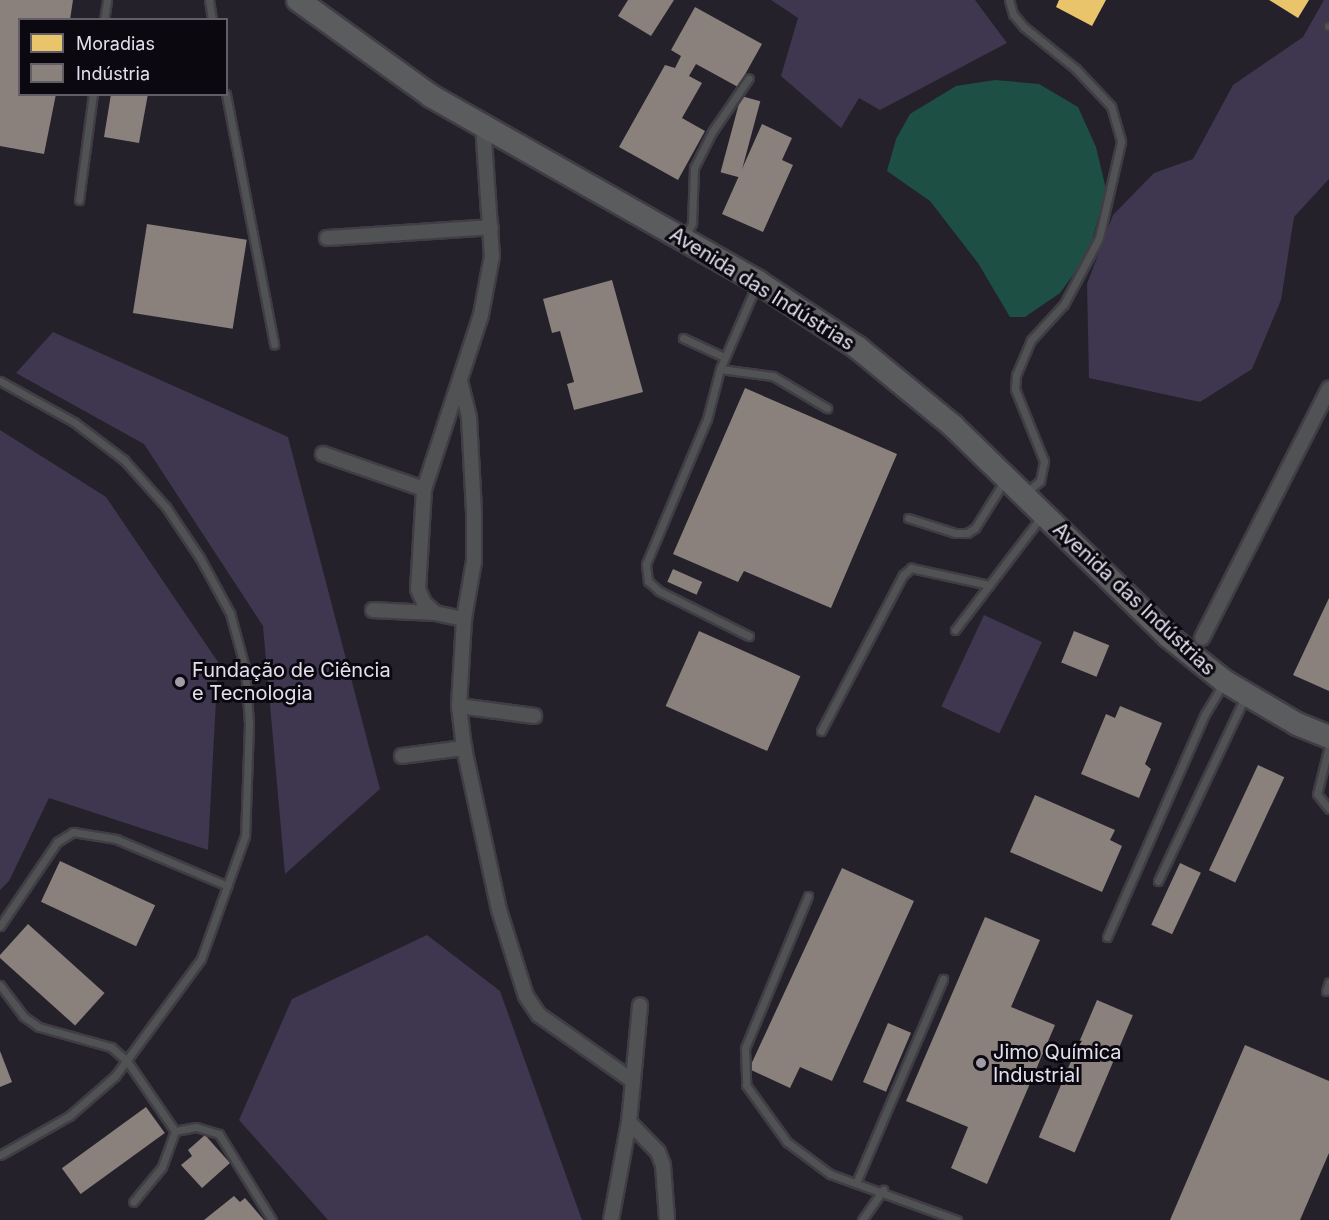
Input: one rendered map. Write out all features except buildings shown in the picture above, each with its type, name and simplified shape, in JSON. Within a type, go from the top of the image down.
[{"type":"main road","name":"Avenida das Indústrias","points":[[298,0],[431,96],[758,282],[858,348],[953,426],[1168,636],[1224,681],[1246,695],[1296,724],[1329,737]]},
{"type":"street","points":[[435,613],[424,603],[418,589],[424,489],[481,315],[492,256],[483,125]]},
{"type":"street","points":[[327,238],[491,227]]},
{"type":"street","points":[[460,381],[469,417],[474,561],[464,619],[459,706],[464,748],[499,910],[531,1006],[633,1081]]},
{"type":"street","points":[[1202,638],[1329,389]]},
{"type":"street","points":[[323,454],[424,489]]},
{"type":"street","points":[[373,610],[418,615],[435,613],[464,619]]},
{"type":"street","points":[[459,706],[534,716]]},
{"type":"street","points":[[402,756],[464,748]]},
{"type":"street","points":[[611,1220],[629,1122],[640,1005]]},
{"type":"street","points":[[629,1122],[652,1143],[663,1165],[667,1220]]},
{"type":"lane","points":[[104,18],[107,0]]},
{"type":"lane","points":[[209,0],[212,18]]},
{"type":"lane","points":[[1009,0],[1013,14],[1024,27],[1076,69],[1111,106],[1121,142],[1099,238],[1064,304],[1031,340],[1016,375],[1015,389],[1044,461],[1040,481],[1023,495]]},
{"type":"lane","points":[[683,239],[692,223],[694,168],[712,132],[749,78]]},
{"type":"lane","points":[[79,200],[93,96]]},
{"type":"lane","points":[[226,96],[274,344]]},
{"type":"lane","points":[[749,636],[659,591],[648,581],[646,564],[707,419],[724,357],[758,282]]},
{"type":"lane","points":[[682,338],[724,357]]},
{"type":"lane","points":[[720,369],[773,376],[827,408]]},
{"type":"lane","points":[[0,381],[74,422],[124,460],[166,507],[200,558],[230,613],[245,668],[249,724],[245,836],[201,959],[115,1076],[69,1116],[0,1155]]},
{"type":"lane","points":[[908,518],[956,533],[967,533],[975,528],[1006,478]]},
{"type":"lane","points":[[955,630],[1043,514]]},
{"type":"lane","points":[[820,731],[903,575],[911,568],[989,585]]},
{"type":"lane","points":[[1107,938],[1205,714],[1224,681]]},
{"type":"lane","points":[[1158,881],[1246,695]]},
{"type":"lane","points":[[1329,746],[1317,794],[1329,809]]},
{"type":"lane","points":[[0,926],[57,843],[73,832],[116,839],[228,886]]},
{"type":"lane","points":[[808,896],[745,1048],[746,1085],[786,1142],[830,1174],[883,1190],[957,1220]]},
{"type":"lane","points":[[856,1183],[943,979]]},
{"type":"lane","points":[[1326,991],[1329,982]]},
{"type":"lane","points":[[0,986],[23,1016],[39,1027],[101,1042],[127,1060],[175,1131]]},
{"type":"lane","points":[[175,1131],[196,1127],[219,1134],[272,1220]]},
{"type":"lane","points":[[133,1202],[162,1167],[175,1131]]},
{"type":"lane","points":[[862,1220],[883,1190]]},
{"type":"shaded area","points":[[771,0],[975,0],[1007,43],[880,110],[859,98],[841,128],[781,76],[798,18]]},
{"type":"shaded area","points":[[1324,0],[1329,0],[1329,179],[1294,217],[1281,300],[1252,369],[1200,402],[1089,378],[1087,284],[1113,215],[1154,173],[1193,159],[1233,85],[1303,37]]},
{"type":"shaded area","points":[[995,80],[1039,84],[1078,107],[1096,147],[1106,189],[1092,241],[1076,271],[1060,293],[1025,317],[1010,317],[978,263],[930,201],[887,171],[896,139],[910,114],[956,86]]},
{"type":"shaded area","points":[[53,332],[288,437],[380,789],[285,874],[263,626],[144,444],[16,373]]},
{"type":"shaded area","points":[[0,430],[106,497],[218,662],[208,850],[49,798],[9,881],[0,890]]},
{"type":"shaded area","points":[[984,615],[1042,642],[999,734],[941,707]]},
{"type":"shaded area","points":[[427,935],[500,991],[582,1220],[328,1220],[239,1120],[292,999]]},
{"type":"place","name":"Fundação de Ciência e Tecnologia","points":[[180,682]]},
{"type":"place","name":"Jimo Química Industrial","points":[[981,1063]]}]
